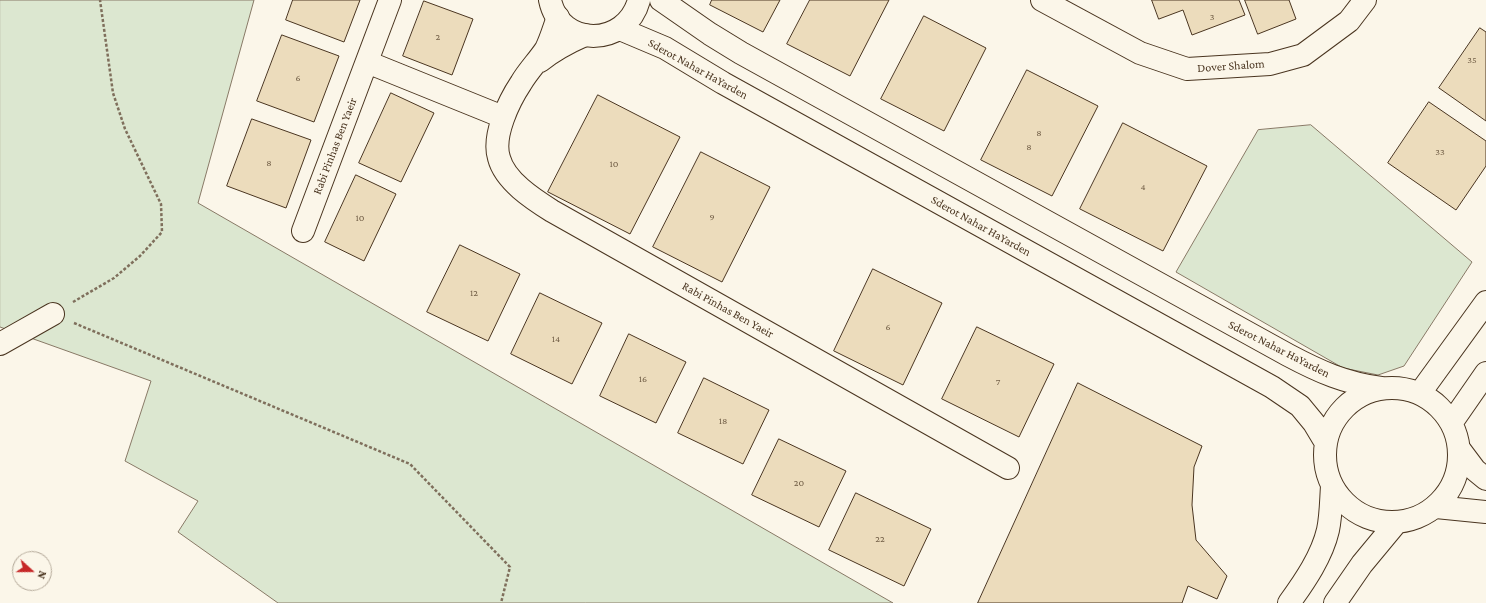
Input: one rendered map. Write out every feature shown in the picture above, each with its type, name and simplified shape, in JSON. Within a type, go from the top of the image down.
[{"type":"main road","name":"Rabi Pinhas Ben Yaeir","points":[[303,231],[390,0]]},
{"type":"main road","points":[[554,9],[565,25],[574,32],[598,36],[609,34],[630,20],[637,9],[639,0]]},
{"type":"main road","name":"Sderot Nahar HaYarden","points":[[661,0],[710,34],[741,53],[1288,355],[1339,379],[1360,385],[1381,388]]},
{"type":"main road","name":"Dover Shalom","points":[[1042,0],[1140,53],[1187,69],[1270,64],[1303,55],[1349,21],[1365,0]]},
{"type":"main road","name":"Rabi Pinhas Ben Yaeir","points":[[554,9],[553,34],[546,49],[520,84],[504,117],[498,140],[498,158],[506,173],[520,189],[535,200],[1008,468]]},
{"type":"main road","name":"Sderot Nahar HaYarden","points":[[620,28],[665,48],[723,83],[1272,387],[1300,406],[1314,423],[1326,443]]},
{"type":"main road","name":"Rabi Pinhas Ben Yaeir","points":[[532,68],[549,53],[585,35]]},
{"type":"main road","points":[[367,62],[504,117]]},
{"type":"main road","points":[[1420,393],[1486,302]]},
{"type":"main road","points":[[0,344],[54,314]]},
{"type":"main road","points":[[1452,422],[1486,373]]},
{"type":"main road","points":[[1401,387],[1420,393],[1433,400],[1452,422],[1457,435],[1460,450],[1459,466],[1454,481],[1447,495],[1436,507],[1424,515],[1396,523],[1370,519],[1348,507],[1332,486],[1325,465],[1326,443],[1332,423],[1345,406],[1361,394],[1381,388],[1401,387]]},
{"type":"main road","points":[[1460,450],[1475,470],[1486,479]]},
{"type":"main road","points":[[1289,603],[1300,588],[1318,555],[1328,529],[1332,486]]},
{"type":"main road","points":[[1436,507],[1486,512]]},
{"type":"main road","points":[[1335,603],[1362,564],[1396,523]]},
{"type":"path","points":[[54,314],[114,278],[140,256],[162,232],[161,204],[125,129],[114,93],[100,0]]},
{"type":"path","points":[[54,314],[410,464],[510,567],[501,603]]},
{"type":"green space","points":[[0,0],[254,0],[198,203],[893,603],[278,603],[178,532],[198,501],[125,461],[151,381],[0,327]]},
{"type":"green space","points":[[1311,125],[1472,262],[1404,366],[1378,375],[1343,368],[1176,272],[1258,130]]},
{"type":"building","points":[[293,0],[360,0],[344,42],[286,20]]},
{"type":"building","points":[[712,0],[780,0],[763,32],[710,5]]},
{"type":"building","points":[[810,0],[889,0],[850,76],[787,44]]},
{"type":"building","points":[[1152,0],[1239,0],[1245,15],[1192,35],[1183,10],[1159,19]]},
{"type":"building","points":[[1245,0],[1289,0],[1296,19],[1258,34]]},
{"type":"building","points":[[424,1],[473,19],[452,75],[403,56]]},
{"type":"building","points":[[924,16],[986,48],[944,131],[881,99]]},
{"type":"building","points":[[1480,28],[1486,32],[1486,121],[1439,88]]},
{"type":"building","points":[[282,35],[339,56],[314,122],[257,101]]},
{"type":"building","points":[[1027,70],[1098,106],[1052,196],[981,160]]},
{"type":"building","points":[[391,93],[434,113],[401,182],[359,163]]},
{"type":"building","points":[[598,95],[680,137],[630,234],[548,192]]},
{"type":"building","points":[[1429,102],[1486,141],[1486,166],[1456,210],[1388,163]]},
{"type":"building","points":[[252,119],[311,140],[286,208],[227,186]]},
{"type":"building","points":[[1123,123],[1207,166],[1163,251],[1080,209]]},
{"type":"building","points":[[701,152],[770,187],[722,282],[653,247]]},
{"type":"building","points":[[356,175],[396,194],[364,261],[325,242]]},
{"type":"building","points":[[460,245],[520,274],[488,341],[427,312]]},
{"type":"building","points":[[873,269],[942,303],[903,385],[834,351]]},
{"type":"building","points":[[540,293],[602,323],[572,384],[511,354]]},
{"type":"building","points":[[977,327],[1054,364],[1019,437],[942,399]]},
{"type":"building","points":[[629,334],[686,362],[656,423],[600,396]]},
{"type":"building","points":[[704,378],[769,410],[743,464],[678,433]]},
{"type":"building","points":[[1078,383],[1202,446],[1194,467],[1192,505],[1196,540],[1227,576],[1217,599],[1188,586],[1182,603],[978,603]]},
{"type":"building","points":[[779,439],[846,471],[819,527],[752,495]]},
{"type":"building","points":[[856,493],[931,529],[904,586],[829,550]]}]
